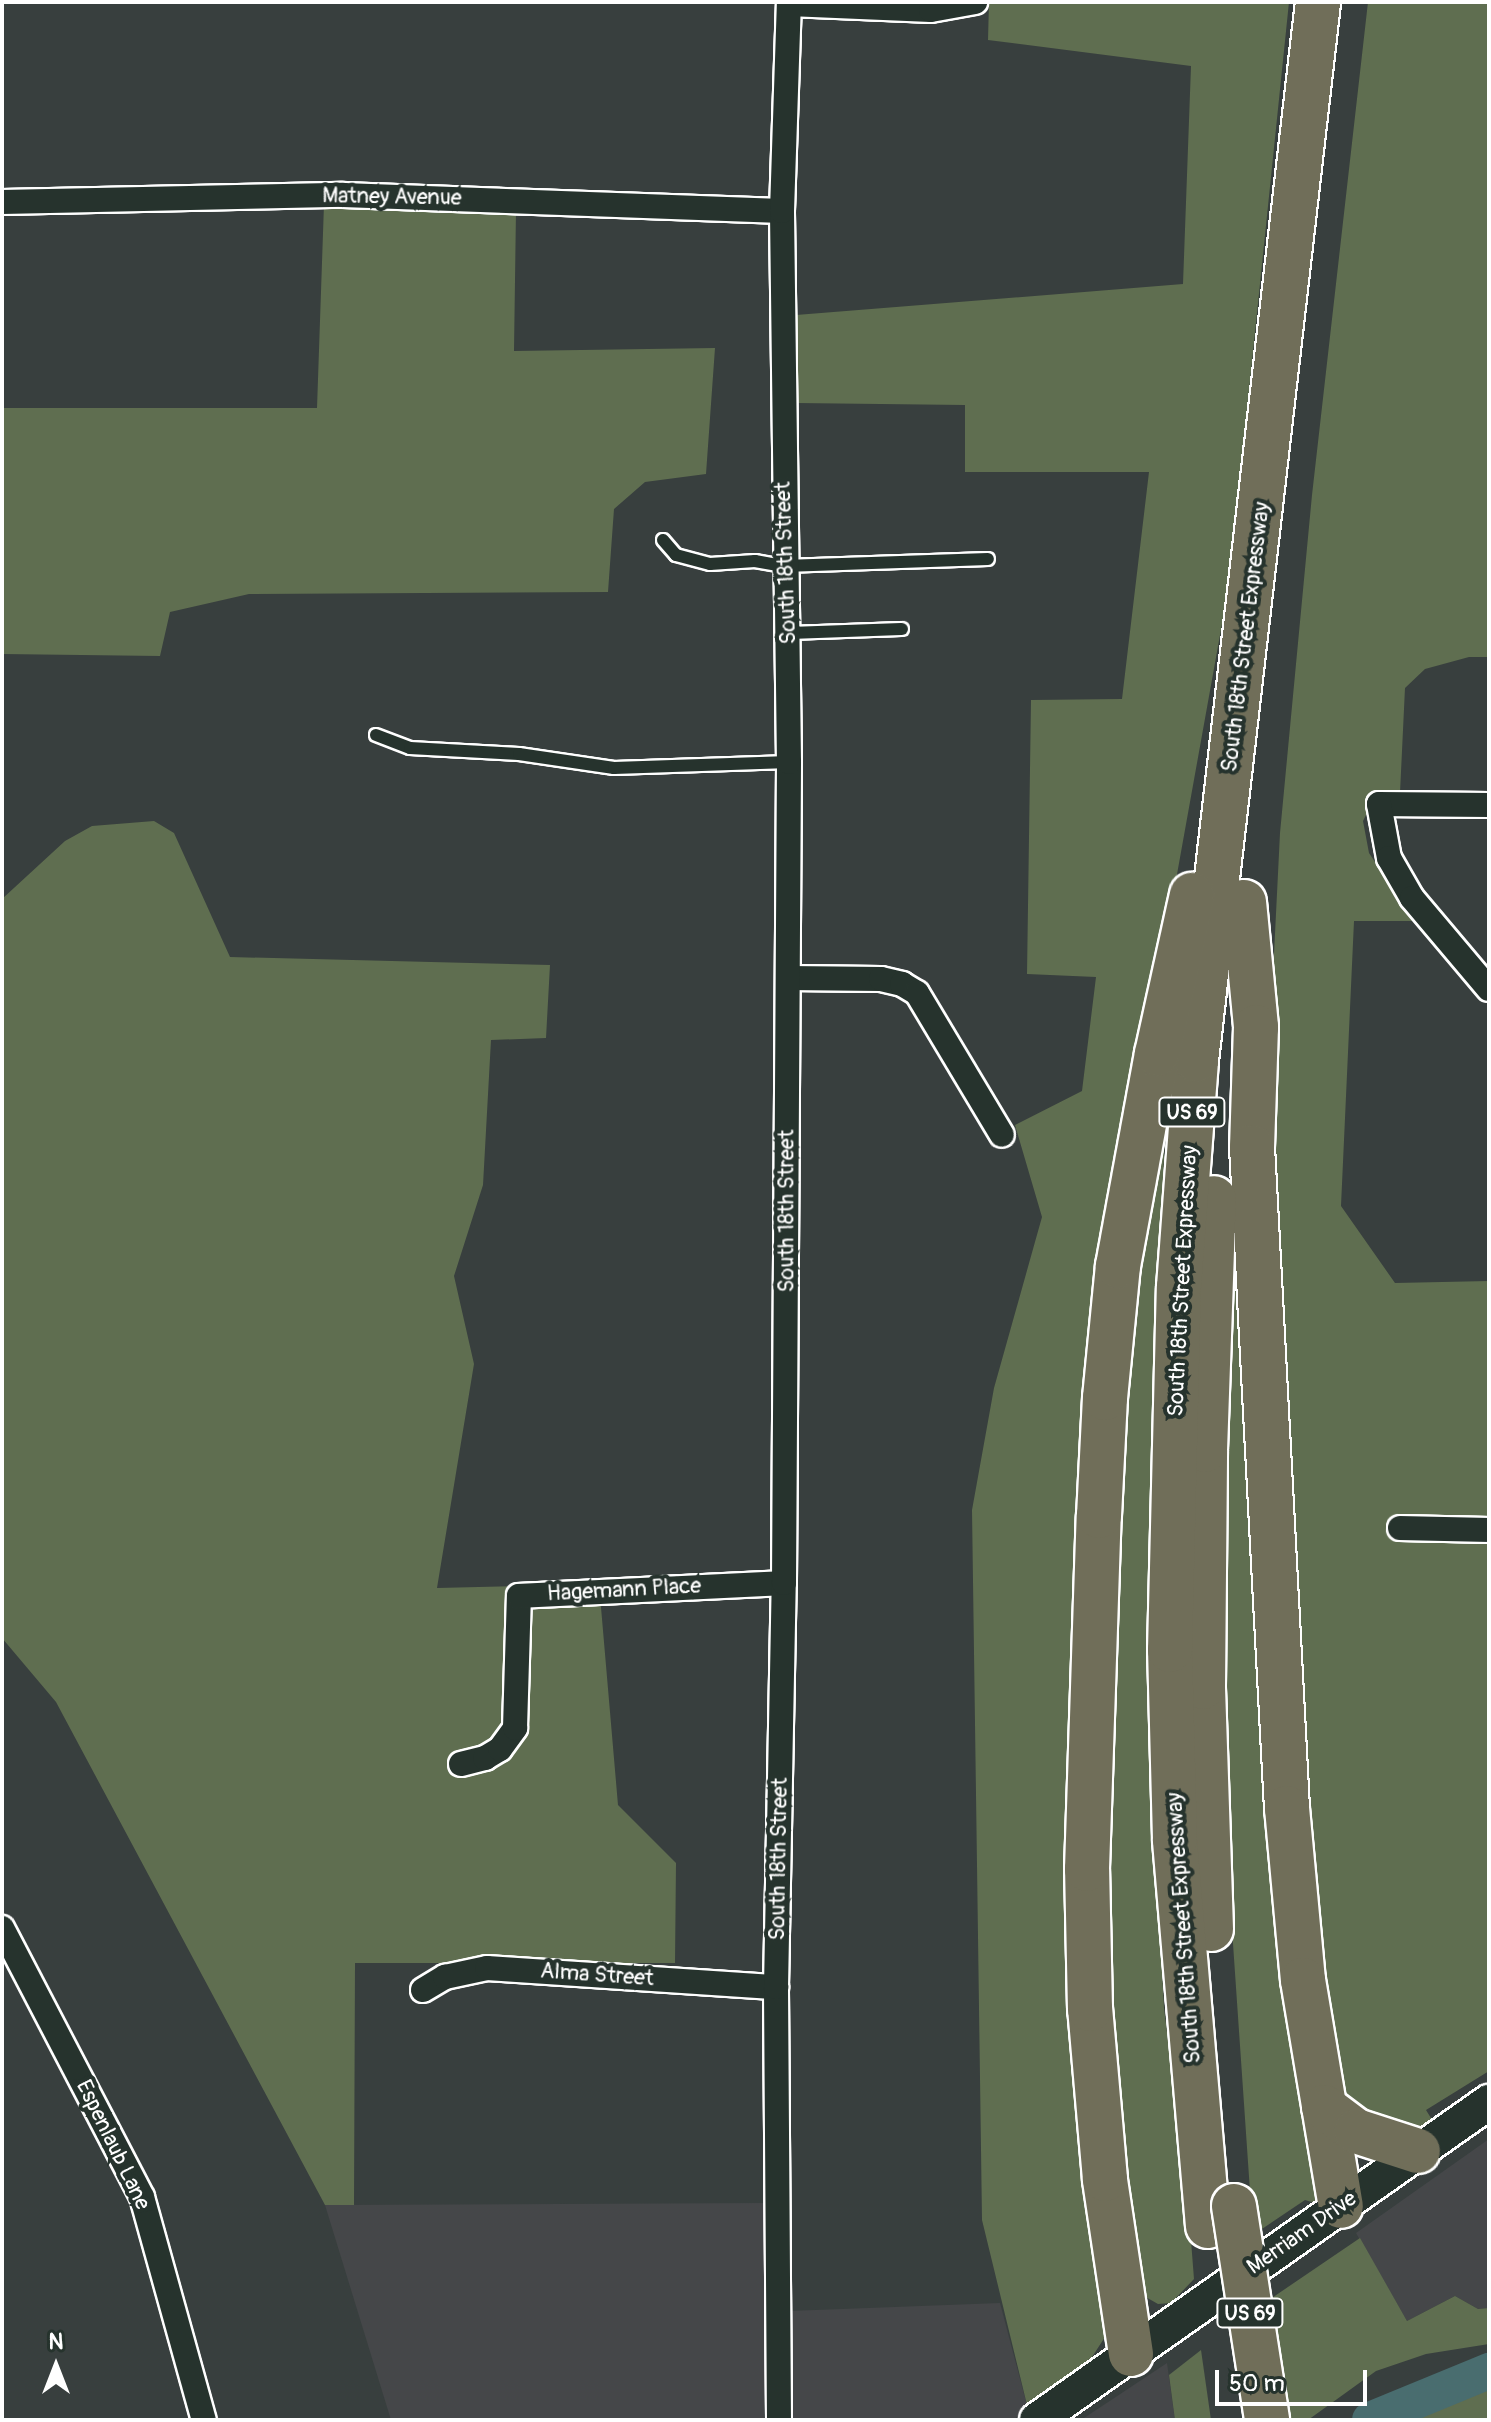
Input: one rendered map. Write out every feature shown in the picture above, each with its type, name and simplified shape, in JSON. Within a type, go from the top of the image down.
[{"type":"highway","name":"South 18th Street Expressway","points":[[1267,2420],[1221,2216],[1175,1839],[1170,1650],[1179,1287],[1196,1060],[1318,2]]},
{"type":"highway","name":"South 18th Street Expressway","points":[[1237,2420],[1221,2216],[1203,1687],[1204,1466],[1215,1160],[1346,2]]},
{"type":"highway","points":[[1131,2354],[1105,2179],[1090,2009],[1087,1869],[1105,1398],[1118,1266],[1157,1054],[1184,921],[1233,754]]},
{"type":"highway","points":[[1244,902],[1256,1027],[1252,1147],[1287,1808],[1303,1980],[1341,2206]]},
{"type":"highway","points":[[1324,2107],[1356,2131],[1418,2151]]},
{"type":"main road","name":"Merriam Drive","points":[[1037,2420],[1489,2102]]},
{"type":"street","points":[[789,3],[931,10],[975,2]]},
{"type":"street","name":"South 18th Street","points":[[779,2420],[776,1987],[784,1583],[789,762],[789,633],[784,566],[782,211],[789,3]]},
{"type":"street","name":"Matney Avenue","points":[[2,202],[343,195],[782,211]]},
{"type":"street","points":[[1489,805],[1379,804],[1389,858],[1412,898],[1489,989]]},
{"type":"street","points":[[788,978],[881,979],[902,984],[917,993],[1002,1135]]},
{"type":"street","points":[[1400,1528],[1489,1530]]},
{"type":"street","name":"Hagemann Place","points":[[461,1764],[485,1758],[500,1749],[515,1728],[519,1596],[784,1583]]},
{"type":"street","name":"Espenlaub Lane","points":[[2,1928],[142,2197],[204,2420]]},
{"type":"street","name":"Alma Street","points":[[423,1990],[445,1977],[487,1968],[776,1987]]},
{"type":"lane","points":[[663,540],[676,555],[696,562],[755,561],[784,566],[988,559]]},
{"type":"lane","points":[[789,633],[902,629]]},
{"type":"lane","points":[[376,735],[410,748],[519,754],[614,768],[789,762]]},
{"type":"shaded area","points":[[1489,2139],[1489,2308],[1478,2309],[1455,2296],[1407,2321],[1356,2233]]},
{"type":"shaded area","points":[[766,2203],[764,2420],[391,2420],[325,2205]]},
{"type":"shaded area","points":[[1000,2303],[1028,2409],[1013,2420],[788,2420],[789,2311]]},
{"type":"shaded area","points":[[1167,2363],[1175,2420],[1081,2420]]},
{"type":"green space","points":[[989,2],[1289,2],[1229,585],[1105,1275],[1105,2337],[1092,2357],[1028,2409],[982,2220],[972,1510],[994,1388],[1042,1217],[1015,1125],[1082,1091],[1096,977],[1027,974],[1031,700],[1122,699],[1149,472],[965,472],[965,405],[796,403],[796,315],[1183,284],[1191,66],[988,40]]},
{"type":"green space","points":[[1368,2],[1489,2],[1489,657],[1469,657],[1425,669],[1405,688],[1400,793],[1374,799],[1363,821],[1369,853],[1415,921],[1354,921],[1341,1206],[1395,1283],[1489,1281],[1489,2071],[1426,2110],[1434,2123],[1418,2129],[1353,2111],[1342,2098],[1310,1902],[1274,1304],[1271,1014],[1280,833],[1312,495]]},
{"type":"green space","points":[[324,204],[516,211],[514,351],[715,348],[706,474],[645,482],[614,509],[608,592],[249,594],[170,612],[160,656],[2,654],[2,408],[317,408]]},
{"type":"green space","points":[[154,821],[174,833],[230,957],[550,965],[546,1038],[491,1040],[483,1185],[454,1276],[474,1364],[437,1588],[599,1584],[618,1805],[676,1863],[675,1963],[355,1963],[354,2205],[325,2205],[56,1702],[2,1638],[2,899],[65,841],[92,826]]},
{"type":"green space","points":[[1167,1084],[1151,1468],[1151,1758],[1164,2008],[1188,2202],[1194,2279],[1171,2303],[1158,2304],[1137,2292],[1105,2067],[1110,1468]]},
{"type":"green space","points":[[1237,1174],[1322,2195],[1315,2203],[1305,2200],[1253,2235],[1230,1900],[1221,1546]]},
{"type":"green space","points":[[1360,2238],[1407,2321],[1455,2296],[1478,2309],[1489,2308],[1489,2344],[1426,2354],[1376,2371],[1308,2420],[1276,2420],[1260,2306]]},
{"type":"green space","points":[[1201,2350],[1211,2420],[1175,2420],[1169,2375]]},
{"type":"green space","points":[[1489,2384],[1489,2420],[1394,2420],[1435,2402]]},
{"type":"waterway","points":[[1370,2420],[1489,2371]]}]
